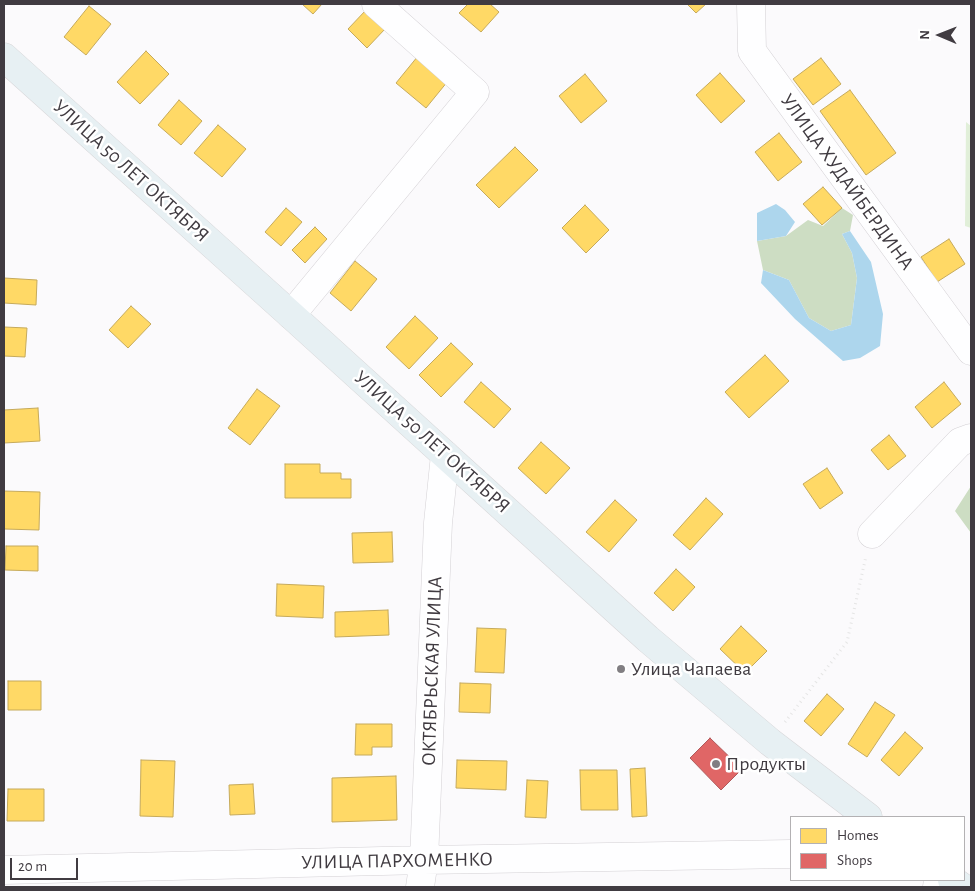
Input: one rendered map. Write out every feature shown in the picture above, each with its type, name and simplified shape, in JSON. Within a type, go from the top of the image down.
[{"type":"main road","name":"УЛИЦА 50 ЛЕТ ОКТЯБРЯ","points":[[5,67],[291,315],[648,639],[770,742],[867,816]]},
{"type":"street","points":[[291,315],[475,92],[376,4]]},
{"type":"street","name":"УЛИЦА ХУДАЙБЕРДИНА","points":[[752,4],[752,51],[971,351]]},
{"type":"street","points":[[872,534],[960,442],[971,438]]},
{"type":"street","name":"ОКТЯБРЬСКАЯ УЛИЦА","points":[[420,887],[424,860],[438,523],[445,455]]},
{"type":"street","name":"УЛИЦА ПАРХОМЕНКО","points":[[4,870],[790,854]]},
{"type":"path","points":[[770,742],[847,642],[872,534]]},
{"type":"green space","points":[[966,122],[971,126],[971,228],[965,226]]},
{"type":"green space","points":[[842,208],[853,215],[850,231],[842,234],[852,253],[857,278],[851,325],[831,331],[809,318],[789,280],[763,270],[757,241],[786,236],[808,220],[823,226]]},
{"type":"green space","points":[[971,486],[971,533],[955,511]]},
{"type":"water","points":[[776,204],[785,210],[795,222],[786,236],[757,241],[757,213]]},
{"type":"water","points":[[850,231],[871,262],[883,314],[880,346],[860,358],[843,361],[795,319],[761,283],[763,270],[789,280],[809,318],[831,331],[851,325],[857,278],[852,253],[842,234]]},
{"type":"building: Homes","points":[[302,4],[322,4],[313,14]]},
{"type":"building: Homes","points":[[468,4],[490,4],[499,12],[481,32],[459,13]]},
{"type":"building: Homes","points":[[687,4],[706,4],[696,13]]},
{"type":"building: Homes","points":[[89,6],[111,24],[86,55],[64,37]]},
{"type":"building: Homes","points":[[366,10],[385,29],[367,48],[348,29]]},
{"type":"building: Homes","points":[[146,51],[169,74],[140,104],[117,82]]},
{"type":"building: Homes","points":[[418,56],[448,81],[426,108],[396,83]]},
{"type":"building: Homes","points":[[821,58],[841,84],[813,105],[793,79]]},
{"type":"building: Homes","points":[[720,73],[745,101],[721,123],[696,95]]},
{"type":"building: Homes","points":[[585,74],[607,101],[581,123],[559,96]]},
{"type":"building: Homes","points":[[850,90],[896,153],[866,175],[820,111]]},
{"type":"building: Homes","points":[[179,100],[202,121],[181,145],[158,125]]},
{"type":"building: Homes","points":[[218,125],[246,149],[222,177],[194,153]]},
{"type":"building: Homes","points":[[779,133],[802,162],[778,181],[755,152]]},
{"type":"building: Homes","points":[[515,147],[538,170],[499,208],[476,185]]},
{"type":"building: Homes","points":[[823,187],[842,208],[822,225],[803,204]]},
{"type":"building: Homes","points":[[585,205],[609,230],[586,253],[562,228]]},
{"type":"building: Homes","points":[[286,208],[302,222],[281,246],[265,232]]},
{"type":"building: Homes","points":[[315,227],[327,239],[305,263],[292,250]]},
{"type":"building: Homes","points":[[949,239],[965,264],[937,282],[921,257]]},
{"type":"building: Homes","points":[[355,261],[377,279],[351,311],[330,293]]},
{"type":"building: Homes","points":[[4,278],[37,280],[36,305],[4,303]]},
{"type":"building: Homes","points":[[131,306],[151,324],[128,348],[109,330]]},
{"type":"building: Homes","points":[[415,316],[438,338],[409,369],[386,347]]},
{"type":"building: Homes","points":[[4,327],[27,328],[25,357],[4,356]]},
{"type":"building: Homes","points":[[451,343],[473,364],[441,397],[419,375]]},
{"type":"building: Homes","points":[[765,355],[789,381],[749,418],[725,392]]},
{"type":"building: Homes","points":[[481,382],[511,409],[494,428],[464,402]]},
{"type":"building: Homes","points":[[944,382],[961,404],[932,428],[915,407]]},
{"type":"building: Homes","points":[[257,389],[280,406],[250,445],[228,428]]},
{"type":"building: Homes","points":[[38,408],[40,441],[4,443],[4,410]]},
{"type":"building: Homes","points":[[889,435],[906,456],[888,470],[871,450]]},
{"type":"building: Homes","points":[[541,442],[570,468],[546,494],[518,468]]},
{"type":"building: Homes","points":[[285,464],[320,464],[320,473],[341,473],[341,479],[351,479],[351,498],[285,498]]},
{"type":"building: Homes","points":[[827,468],[843,493],[820,509],[803,484]]},
{"type":"building: Homes","points":[[4,491],[40,492],[39,530],[4,529]]},
{"type":"building: Homes","points":[[706,498],[723,514],[690,550],[673,535]]},
{"type":"building: Homes","points":[[615,500],[637,520],[609,552],[586,532]]},
{"type":"building: Homes","points":[[392,532],[393,562],[353,563],[352,533]]},
{"type":"building: Homes","points":[[6,546],[38,546],[38,571],[5,570]]},
{"type":"building: Homes","points":[[676,569],[695,587],[673,611],[654,593]]},
{"type":"building: Homes","points":[[277,584],[324,586],[323,618],[276,616]]},
{"type":"building: Homes","points":[[388,610],[389,635],[335,637],[335,612]]},
{"type":"building: Homes","points":[[741,626],[767,651],[745,673],[720,649]]},
{"type":"building: Homes","points":[[477,628],[506,629],[504,673],[475,672]]},
{"type":"building: Homes","points":[[8,681],[41,681],[41,710],[8,710]]},
{"type":"building: Homes","points":[[460,683],[491,684],[490,713],[459,712]]},
{"type":"building: Homes","points":[[827,694],[844,709],[821,736],[804,721]]},
{"type":"building: Homes","points":[[875,702],[895,715],[867,757],[848,744]]},
{"type":"building: Homes","points":[[356,724],[392,724],[392,747],[372,747],[372,755],[355,755]]},
{"type":"building: Homes","points":[[905,732],[923,748],[899,776],[881,760]]},
{"type":"building: Homes","points":[[141,760],[175,761],[173,817],[140,816]]},
{"type":"building: Homes","points":[[457,760],[507,761],[506,790],[456,788]]},
{"type":"building: Homes","points":[[645,768],[647,816],[632,817],[630,769]]},
{"type":"building: Homes","points":[[580,770],[617,770],[618,810],[581,810]]},
{"type":"building: Homes","points":[[396,776],[397,820],[332,822],[332,778]]},
{"type":"building: Homes","points":[[527,780],[548,781],[546,818],[525,817]]},
{"type":"building: Homes","points":[[253,784],[255,814],[230,815],[229,785]]},
{"type":"building: Homes","points":[[8,789],[44,789],[44,821],[7,821]]},
{"type":"building: Shops","name":"Продукты","points":[[710,738],[742,769],[721,790],[690,758]]},
{"type":"place","name":"Улица Чапаева","points":[[621,669]]},
{"type":"place","name":"Продукты","points":[[716,764]]}]
